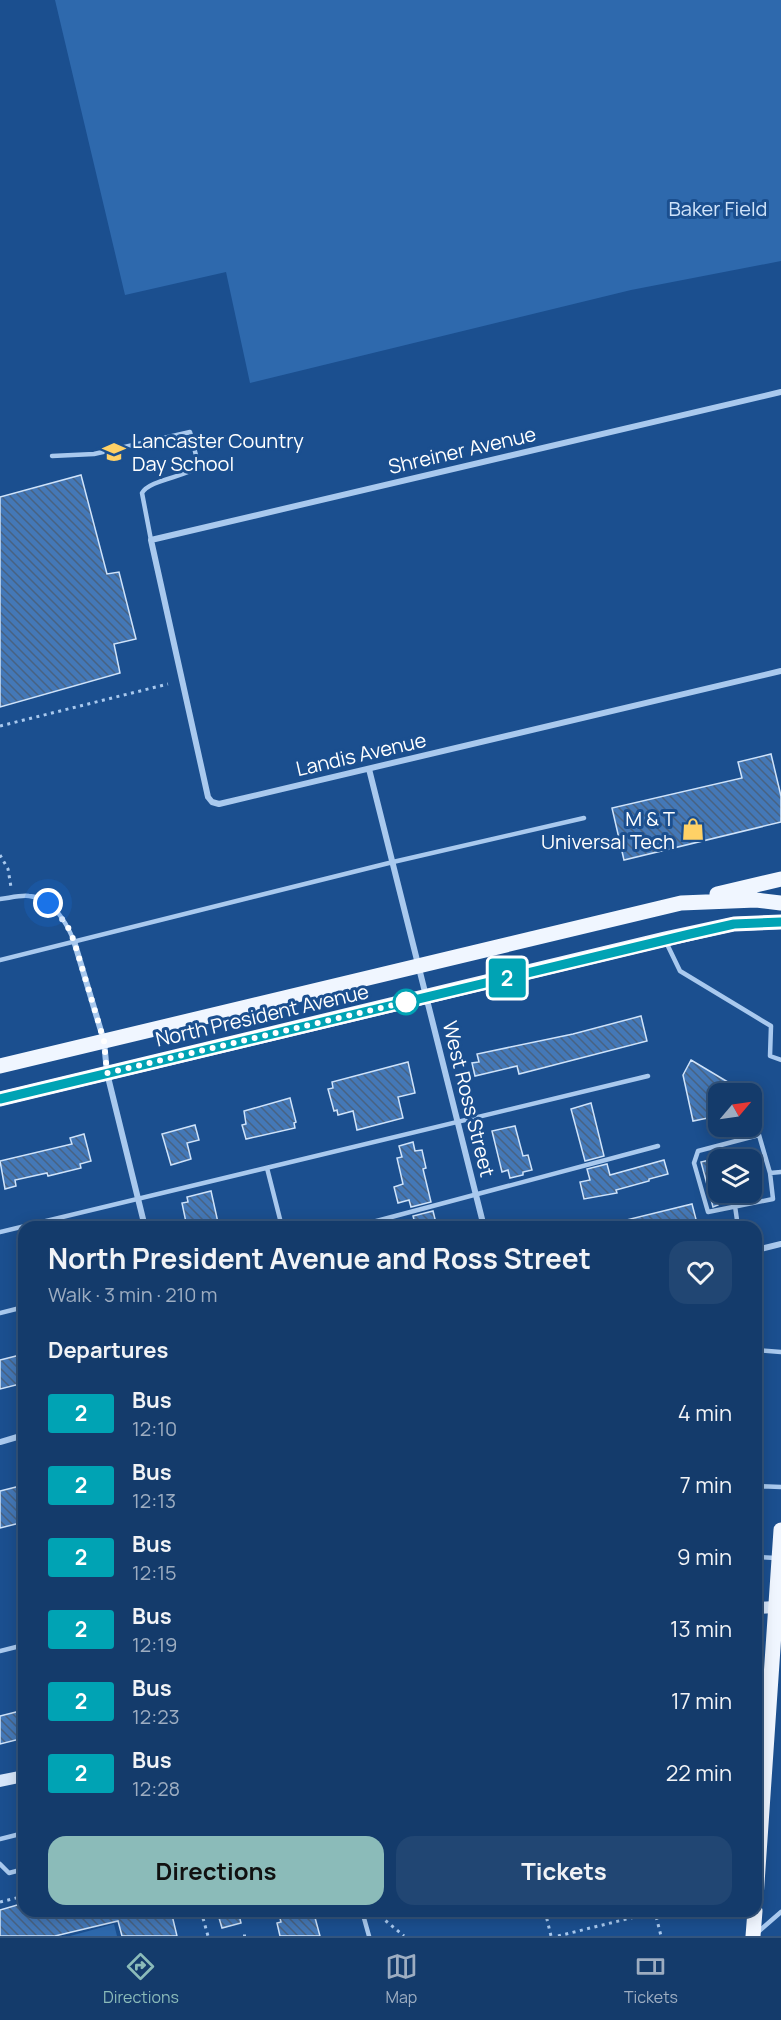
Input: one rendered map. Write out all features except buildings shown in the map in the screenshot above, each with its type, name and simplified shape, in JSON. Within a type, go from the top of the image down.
[{"type":"main road","points":[[681,903],[781,879]]},
{"type":"main road","name":"North President Avenue","points":[[0,1066],[681,903],[756,900],[781,903]]},
{"type":"main road","name":"North President Avenue","points":[[0,1099],[665,939],[734,924],[781,922]]},
{"type":"main road","points":[[762,1822],[779,1607],[781,1530]]},
{"type":"main road","points":[[762,1608],[779,1607]]},
{"type":"main road","points":[[0,1781],[18,1777]]},
{"type":"main road","points":[[754,1936],[755,1917]]},
{"type":"street","name":"Shreiner Avenue","points":[[151,540],[781,393]]},
{"type":"street","name":"Landis Avenue","points":[[151,540],[208,797],[212,802],[219,804],[781,671]]},
{"type":"street","name":"West Ross Street","points":[[369,769],[483,1221]]},
{"type":"street","points":[[74,941],[104,1041],[107,1073],[144,1221]]},
{"type":"street","points":[[762,1249],[781,1244]]},
{"type":"street","points":[[0,1442],[18,1438]]},
{"type":"lane","points":[[52,456],[94,454],[190,432],[199,468],[189,474],[145,488],[142,493],[151,540]]},
{"type":"lane","points":[[0,960],[393,862],[584,818]]},
{"type":"lane","points":[[0,899],[30,896],[48,903],[67,925],[74,941]]},
{"type":"lane","points":[[665,939],[680,971],[771,1026],[770,1056],[781,1060]]},
{"type":"lane","points":[[46,1221],[648,1076]]},
{"type":"lane","points":[[759,1135],[770,1173],[773,1199],[708,1212],[694,1163],[698,1151],[759,1135]]},
{"type":"lane","points":[[376,1221],[658,1146]]},
{"type":"lane","points":[[267,1168],[280,1221]]},
{"type":"lane","points":[[770,1173],[781,1172]]},
{"type":"lane","points":[[735,1206],[737,1221]]},
{"type":"lane","points":[[0,1232],[18,1228]]},
{"type":"lane","points":[[0,1313],[18,1308]]},
{"type":"lane","points":[[762,1350],[781,1352]]},
{"type":"lane","points":[[762,1486],[781,1487]]},
{"type":"lane","points":[[762,1557],[779,1558]]},
{"type":"lane","points":[[0,1651],[18,1646]]},
{"type":"lane","points":[[0,1839],[18,1834]]},
{"type":"lane","points":[[0,1864],[9,1873],[18,1871]]},
{"type":"lane","points":[[754,1936],[781,1912]]},
{"type":"lane","points":[[364,1917],[369,1936]]},
{"type":"path","points":[[0,726],[168,684]]},
{"type":"path","points":[[0,855],[8,869],[12,898]]},
{"type":"path","points":[[0,1902],[18,1898]]},
{"type":"path","points":[[203,1917],[208,1936]]},
{"type":"path","points":[[381,1917],[404,1936]]},
{"type":"path","points":[[546,1917],[551,1936]]},
{"type":"path","points":[[558,1936],[635,1917]]},
{"type":"path","points":[[656,1917],[661,1936]]},
{"type":"path","points":[[243,1936],[249,1936]]},
{"type":"green space","name":"Lancaster Country Day School","points":[[55,0],[781,0],[781,261],[631,290],[250,383],[226,272],[125,295]]},
{"type":"green space","points":[[114,1924],[117,1936],[70,1936]]},
{"type":"bus line","name":"2","points":[[0,1099],[734,924],[781,922]]},
{"type":"place","name":"Lancaster Country Day School","points":[[114,452]]},
{"type":"place","name":"M & T Universal Tech","points":[[693,829]]},
{"type":"route","points":[[48,903],[67,925],[74,941],[104,1041],[107,1073],[410,1001],[406,1002]]},
{"type":"park label","name":"Baker Field","points":[[718,208]]}]
